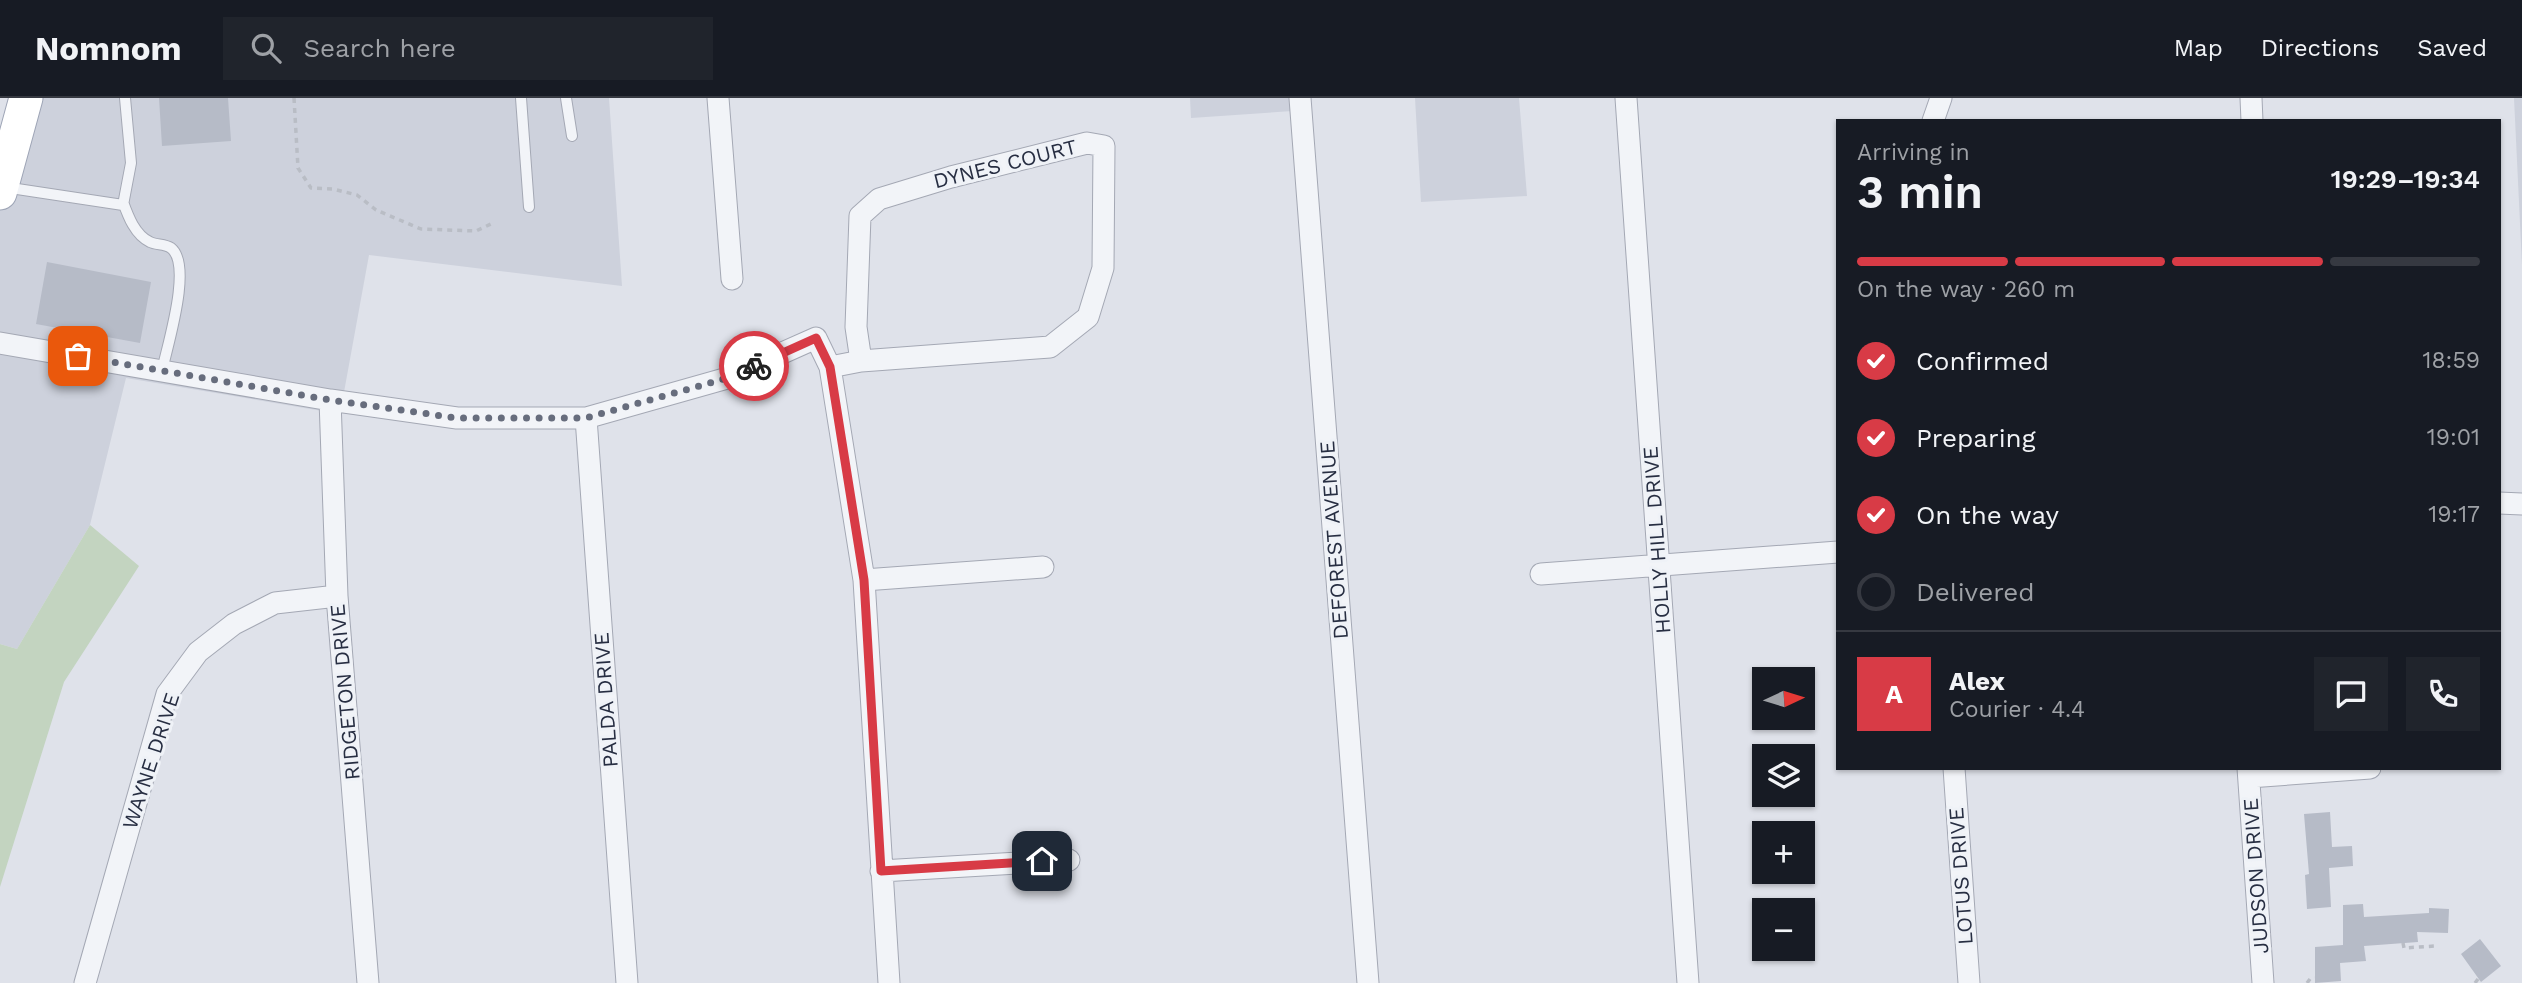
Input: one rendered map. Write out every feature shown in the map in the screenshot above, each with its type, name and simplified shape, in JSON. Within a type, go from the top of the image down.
[{"type":"main road","points":[[1,190],[26,98]]},
{"type":"street","points":[[718,98],[732,279]]},
{"type":"street","name":"DEFOREST AVENUE","points":[[1300,98],[1368,983]]},
{"type":"street","name":"HOLLY HILL DRIVE","points":[[1626,98],[1688,983]]},
{"type":"street","points":[[1934,119],[1941,98]]},
{"type":"street","points":[[2251,98],[2252,119]]},
{"type":"street","name":"DYNES COURT","points":[[830,367],[861,361],[1050,347],[1088,317],[1102,268],[1104,146],[1087,144],[951,177],[879,199],[860,216],[856,327],[861,361]]},
{"type":"street","points":[[0,343],[330,400],[457,418],[586,418],[724,379],[816,338],[830,367],[864,580],[889,983]]},
{"type":"street","name":"RIDGETON DRIVE","points":[[330,400],[337,596],[368,983]]},
{"type":"street","name":"PALDA DRIVE","points":[[586,418],[627,983]]},
{"type":"street","points":[[2501,503],[2522,504]]},
{"type":"street","points":[[1541,574],[1836,552]]},
{"type":"street","points":[[864,580],[1043,567]]},
{"type":"street","name":"WAYNE DRIVE","points":[[85,983],[167,695],[198,652],[234,624],[275,603],[337,596]]},
{"type":"street","name":"LOTUS DRIVE","points":[[1954,770],[1969,983]]},
{"type":"street","points":[[2248,773],[2321,770]]},
{"type":"street","name":"JUDSON DRIVE","points":[[2248,773],[2263,983]]},
{"type":"street","points":[[881,871],[1069,860]]},
{"type":"lane","points":[[125,98],[131,163],[124,202],[131,222],[148,242],[169,247],[178,256],[180,287],[162,371]]},
{"type":"lane","points":[[521,98],[529,207]]},
{"type":"lane","points":[[566,98],[572,136]]},
{"type":"lane","points":[[1,190],[123,205],[124,202]]},
{"type":"path","points":[[294,98],[298,168],[311,188],[333,189],[357,195],[376,210],[421,229],[476,231],[495,222]]},
{"type":"path","points":[[2403,943],[2404,948],[2435,946]]},
{"type":"path","points":[[2307,983],[2309,979],[2315,978]]},
{"type":"shaded area","points":[[26,98],[609,98],[622,286],[369,255],[340,414],[126,378],[90,525],[17,649],[0,644],[0,193]]},
{"type":"shaded area","points":[[1190,98],[1307,98],[1307,110],[1191,118]]},
{"type":"shaded area","points":[[1415,98],[1519,98],[1527,196],[1421,202]]},
{"type":"shaded area","points":[[2514,98],[2522,98],[2522,265]]},
{"type":"green space","points":[[90,525],[139,566],[64,682],[0,887],[0,644],[17,649]]},
{"type":"building","points":[[159,98],[228,98],[231,141],[162,146]]},
{"type":"building","points":[[47,262],[151,282],[140,343],[36,324]]},
{"type":"building","points":[[2330,812],[2332,847],[2352,846],[2353,866],[2329,868],[2331,907],[2307,909],[2305,875],[2309,874],[2304,814]]},
{"type":"building","points":[[2363,904],[2364,917],[2429,913],[2429,908],[2449,909],[2448,933],[2417,932],[2418,942],[2364,946],[2366,961],[2340,963],[2341,981],[2315,983],[2315,947],[2343,945],[2343,905]]},
{"type":"building","points":[[2480,939],[2501,966],[2481,982],[2461,954]]},
{"type":"way so far","points":[[78,356],[330,400],[457,418],[586,418],[724,379],[754,366]]},
{"type":"route","points":[[754,366],[816,338],[830,367],[864,580],[881,871],[1042,861]]}]
